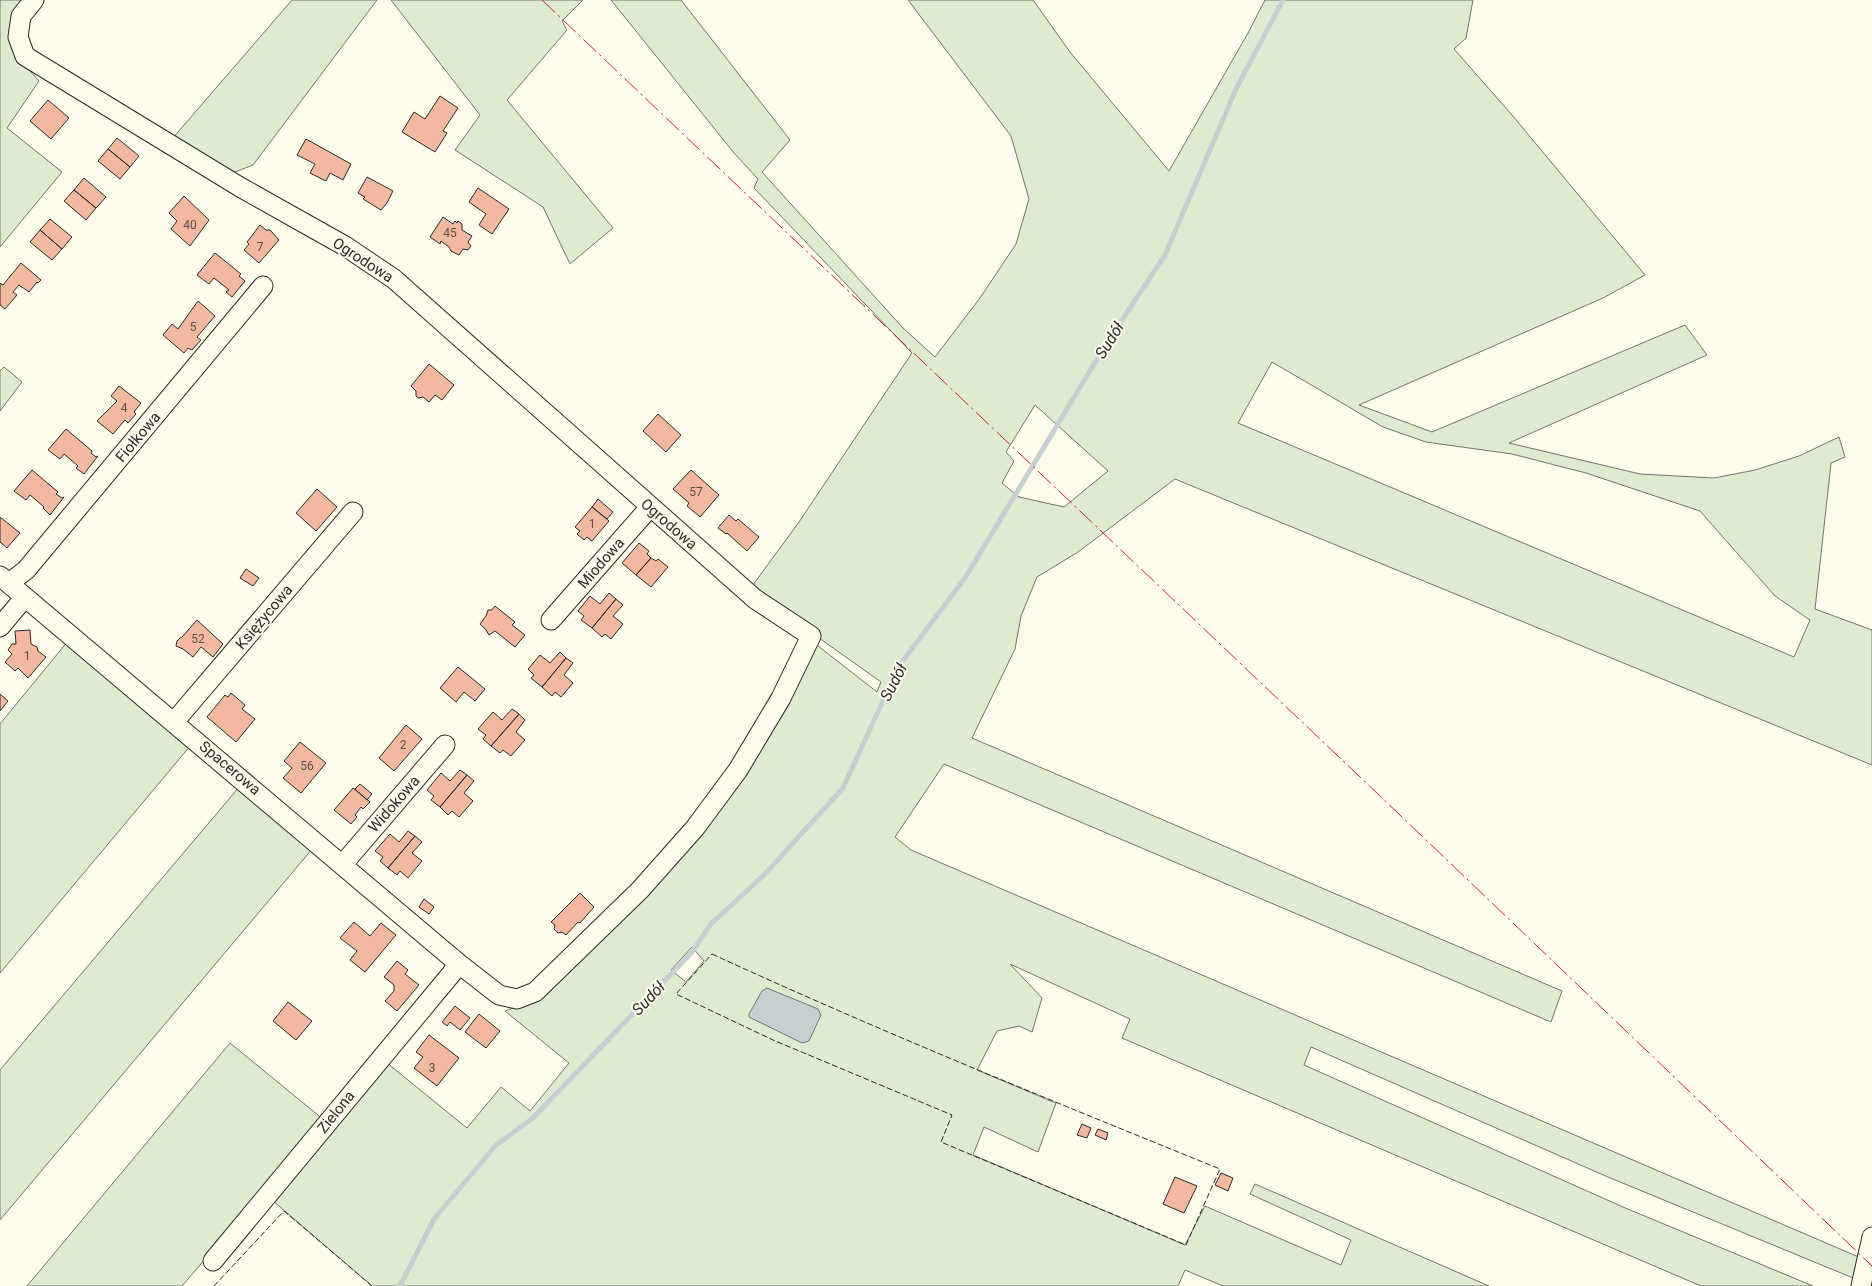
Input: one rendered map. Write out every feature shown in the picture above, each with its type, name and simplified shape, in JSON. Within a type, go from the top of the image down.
[{"type":"street","name":"Ogrodowa","points":[[34,0],[21,16],[18,37],[25,56],[240,187],[345,246],[394,279],[755,599],[811,636],[781,698],[738,770],[696,828],[640,890],[535,992],[517,999],[499,994],[458,963]]},
{"type":"street","name":"Fiołkowa","points":[[4,579],[26,570],[263,286]]},
{"type":"street","name":"Miodowa","points":[[551,620],[650,507]]},
{"type":"street","name":"Księżycowa","points":[[174,722],[353,512]]},
{"type":"street","name":"Spacerowa","points":[[4,579],[458,963]]},
{"type":"street","points":[[0,627],[25,596]]},
{"type":"street","name":"Widokowa","points":[[343,864],[445,745]]},
{"type":"street","name":"Zielona","points":[[213,1261],[452,973],[458,963]]},
{"type":"street","points":[[1861,1286],[1872,1238]]},
{"type":"green space","points":[[0,0],[28,0],[12,23],[9,37],[19,58],[39,81],[7,128],[62,172],[0,247]]},
{"type":"green space","points":[[292,0],[377,0],[253,165],[235,172],[216,165],[172,139]]},
{"type":"green space","points":[[391,0],[583,0],[562,21],[567,30],[507,100],[613,228],[570,264],[543,207],[455,150],[480,115]]},
{"type":"green space","points":[[611,0],[681,0],[790,140],[762,172],[903,328],[935,357],[980,298],[1016,244],[1029,199],[1011,136],[908,0],[1033,0],[1070,52],[1169,171],[1265,0],[1473,0],[1466,38],[1454,49],[1512,115],[1645,275],[1603,298],[1359,405],[1432,432],[1685,325],[1707,355],[1509,443],[1640,474],[1714,478],[1755,470],[1799,456],[1839,437],[1845,457],[1831,463],[1815,609],[1872,630],[1872,765],[1175,479],[1078,552],[1037,577],[1021,616],[1015,649],[972,738],[1562,991],[1551,1022],[944,764],[895,837],[911,850],[1861,1258],[1858,1280],[1608,1177],[1311,1047],[1304,1065],[1623,1207],[1813,1286],[1701,1286],[1122,1038],[1130,1019],[1010,964],[1042,998],[1032,1032],[1019,1026],[997,1031],[977,1070],[1056,1103],[1038,1152],[984,1127],[973,1155],[1185,1245],[1205,1206],[1341,1265],[1351,1240],[1250,1194],[1255,1184],[1489,1286],[1223,1286],[1185,1270],[1178,1286],[372,1286],[272,1200],[387,1063],[467,1128],[501,1087],[530,1111],[569,1063],[505,1011],[539,998],[697,831],[813,642],[877,692],[881,682],[750,589],[799,522],[912,353],[754,188],[758,179],[734,153]],"holes":[[[1272,362],[1383,427],[1426,442],[1512,454],[1586,473],[1700,511],[1775,596],[1810,620],[1794,657],[1238,423]],[[1035,405],[1108,471],[1064,507],[1019,497],[1002,483],[1014,461],[1006,452]],[[692,947],[704,961],[686,982],[671,970]]]},
{"type":"green space","points":[[4,367],[22,382],[0,411],[0,371]]},
{"type":"green space","points":[[68,641],[191,745],[0,973],[0,724]]},
{"type":"green space","points":[[240,786],[313,848],[0,1220],[0,1070]]},
{"type":"green space","points":[[230,1043],[324,1120],[182,1286],[27,1286]]},
{"type":"shaded area","points":[[767,988],[818,1009],[821,1015],[809,1041],[802,1043],[749,1017],[762,991]]},
{"type":"building","points":[[440,96],[458,108],[443,131],[447,133],[435,152],[402,132],[414,112],[425,119]]},
{"type":"building","points":[[48,100],[69,118],[51,139],[30,121]]},
{"type":"building","points":[[117,138],[139,156],[130,167],[108,149]]},
{"type":"building","points":[[306,139],[351,164],[343,180],[330,173],[326,181],[310,173],[315,164],[297,155]]},
{"type":"building","points":[[108,149],[130,167],[120,179],[98,161]]},
{"type":"building","points":[[367,177],[393,191],[381,210],[363,199],[365,197],[358,193]]},
{"type":"building","points":[[84,178],[106,197],[96,208],[74,190]]},
{"type":"building","points":[[478,188],[509,209],[492,234],[479,225],[486,214],[469,202]]},
{"type":"building","points":[[74,190],[96,208],[86,220],[64,201]]},
{"type":"building","points":[[184,196],[209,220],[190,246],[171,229],[177,221],[169,213]]},
{"type":"building","points":[[443,217],[453,224],[455,221],[457,223],[458,221],[462,224],[462,230],[472,236],[468,242],[471,246],[468,250],[463,249],[459,255],[451,251],[441,241],[440,244],[430,237]]},
{"type":"building","points":[[50,219],[72,237],[62,249],[40,230]]},
{"type":"building","points":[[260,225],[266,230],[270,230],[279,240],[259,263],[244,250],[249,244],[247,242]]},
{"type":"building","points":[[40,230],[62,249],[52,260],[30,242]]},
{"type":"building","points":[[215,253],[241,274],[239,276],[245,281],[232,297],[226,292],[229,290],[214,278],[209,284],[197,275]]},
{"type":"building","points":[[21,263],[41,280],[29,292],[19,285],[13,292],[17,295],[5,309],[0,305],[0,283],[3,285]]},
{"type":"building","points":[[198,301],[215,316],[197,337],[201,340],[192,350],[188,348],[184,353],[163,335],[172,324],[178,329]]},
{"type":"building","points":[[429,364],[454,385],[442,400],[435,395],[429,402],[423,397],[418,398],[416,391],[411,386]]},
{"type":"building","points":[[119,386],[141,403],[134,412],[136,414],[128,423],[125,420],[113,434],[97,421],[117,401],[111,396]]},
{"type":"building","points":[[658,414],[681,435],[666,452],[643,431]]},
{"type":"building","points":[[66,429],[92,451],[91,453],[96,457],[98,456],[84,474],[64,454],[60,459],[48,450]]},
{"type":"building","points":[[32,470],[58,492],[56,494],[62,498],[64,497],[50,515],[30,495],[26,500],[14,491]]},
{"type":"building","points":[[691,470],[719,495],[700,517],[687,506],[689,503],[673,489]]},
{"type":"building","points":[[317,489],[337,507],[316,531],[296,513]]},
{"type":"building","points":[[598,499],[613,512],[607,519],[592,507]]},
{"type":"building","points":[[592,507],[609,521],[592,541],[587,537],[584,540],[577,534],[580,531],[575,527]]},
{"type":"building","points":[[729,515],[736,521],[738,519],[759,537],[747,551],[727,533],[718,528]]},
{"type":"building","points":[[0,517],[20,533],[7,548],[0,542]]},
{"type":"building","points":[[639,543],[649,551],[647,554],[651,558],[636,575],[622,563]]},
{"type":"building","points":[[651,558],[656,561],[658,559],[668,567],[651,587],[636,575]]},
{"type":"building","points":[[246,569],[259,578],[253,586],[240,578]]},
{"type":"building","points":[[609,593],[616,599],[592,628],[581,620],[584,616],[578,611],[590,596],[600,604]]},
{"type":"building","points":[[616,599],[623,605],[613,616],[623,624],[611,639],[605,634],[602,637],[592,628]]},
{"type":"building","points":[[495,606],[515,622],[512,625],[525,635],[515,647],[495,631],[489,635],[480,624],[488,610],[492,610]]},
{"type":"building","points":[[197,620],[223,644],[213,657],[201,647],[193,657],[176,646],[177,641]]},
{"type":"building","points":[[30,630],[31,644],[37,647],[38,651],[46,657],[28,678],[18,668],[15,671],[5,662],[12,654],[8,650],[12,644],[16,644],[15,631]]},
{"type":"building","points":[[560,652],[566,658],[542,687],[531,678],[534,675],[528,669],[540,655],[550,663]]},
{"type":"building","points":[[566,658],[573,663],[564,675],[573,683],[561,697],[555,692],[552,696],[542,687]]},
{"type":"building","points":[[458,667],[485,689],[475,701],[464,692],[456,702],[440,688]]},
{"type":"building","points":[[231,693],[245,705],[242,709],[255,719],[236,742],[207,717],[225,695],[228,697]]},
{"type":"building","points":[[0,694],[8,701],[0,711]]},
{"type":"building","points":[[512,709],[519,714],[491,746],[483,739],[486,735],[478,729],[493,712],[502,720]]},
{"type":"building","points":[[519,714],[525,720],[516,732],[525,740],[511,756],[503,750],[500,753],[491,746]]},
{"type":"building","points":[[406,725],[422,739],[394,771],[379,758]]},
{"type":"building","points":[[300,742],[326,763],[301,793],[283,778],[292,768],[284,761]]},
{"type":"building","points":[[460,770],[467,775],[440,807],[431,800],[434,796],[427,790],[441,773],[450,781]]},
{"type":"building","points":[[467,775],[474,781],[464,793],[473,801],[459,817],[452,811],[448,815],[440,807]]},
{"type":"building","points":[[360,784],[372,794],[367,800],[355,789]]},
{"type":"building","points":[[353,788],[370,802],[363,809],[361,807],[355,815],[357,817],[351,824],[334,810]]},
{"type":"building","points":[[408,831],[415,836],[388,868],[380,861],[383,857],[375,851],[390,834],[399,842]]},
{"type":"building","points":[[415,836],[422,842],[412,853],[422,861],[408,878],[400,871],[397,875],[388,868]]},
{"type":"building","points":[[580,893],[594,907],[566,935],[562,932],[558,933],[554,929],[555,925],[551,922]]},
{"type":"building","points":[[424,899],[434,907],[429,914],[419,907]]},
{"type":"building","points":[[354,922],[370,936],[381,923],[396,935],[365,972],[350,960],[357,951],[340,938]]},
{"type":"building","points":[[397,961],[408,970],[405,974],[419,985],[397,1011],[385,1001],[394,991],[394,985],[384,977]]},
{"type":"building","points":[[288,1002],[312,1021],[296,1040],[273,1021]]},
{"type":"building","points":[[455,1006],[470,1018],[460,1030],[450,1022],[447,1026],[442,1022]]},
{"type":"building","points":[[479,1014],[500,1031],[486,1048],[465,1032]]},
{"type":"building","points":[[429,1035],[459,1058],[437,1086],[414,1068],[423,1057],[416,1052]]},
{"type":"building","points":[[1082,1124],[1091,1128],[1087,1138],[1077,1135]]},
{"type":"building","points":[[1098,1129],[1108,1133],[1106,1140],[1095,1135]]},
{"type":"building","points":[[1221,1173],[1233,1178],[1228,1191],[1215,1185]]},
{"type":"building","points":[[1175,1177],[1197,1186],[1184,1213],[1163,1204]]},
{"type":"waterway","name":"Sudół","points":[[400,1286],[434,1219],[496,1145],[533,1118],[692,952],[711,924],[765,874],[843,788],[899,666],[965,578],[1108,341],[1165,255],[1236,89],[1283,0]]},
{"type":"fence","points":[[712,954],[901,1038],[1220,1169],[1186,1245],[941,1142],[952,1115],[773,1040],[676,994],[712,954]]},
{"type":"fence","points":[[214,1286],[284,1211],[372,1286]]},
{"type":"power","points":[[542,0],[1872,1266]]}]
